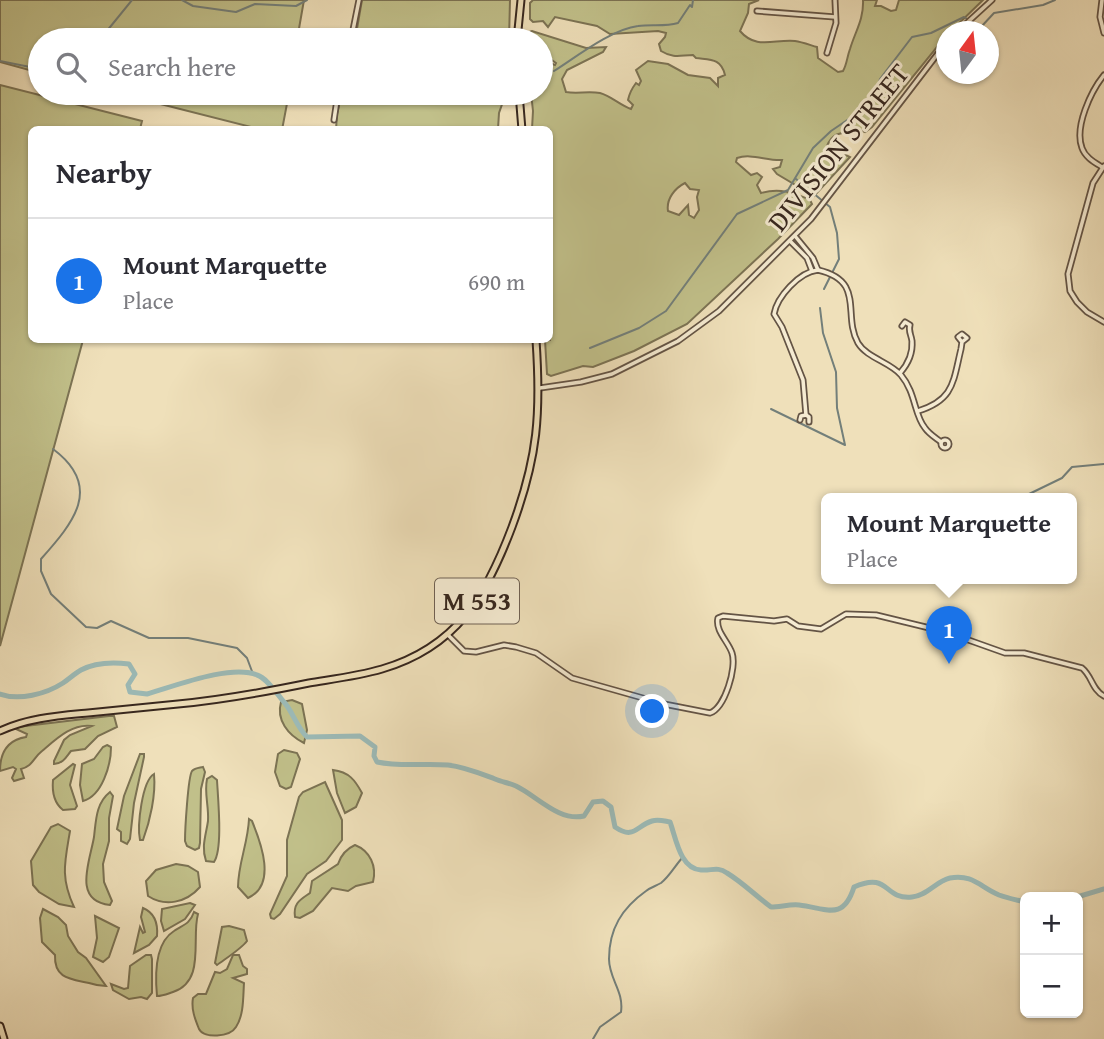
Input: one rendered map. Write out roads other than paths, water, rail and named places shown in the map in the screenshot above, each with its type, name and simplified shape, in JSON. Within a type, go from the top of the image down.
[{"type":"main road","points":[[518,28],[521,0]]},
{"type":"main road","points":[[520,105],[522,126]]},
{"type":"main road","name":"M 553","points":[[0,731],[43,718],[183,704],[367,673],[416,655],[447,634],[480,597],[502,554],[522,498],[533,458],[539,413],[536,343]]},
{"type":"main road","points":[[0,1026],[4,1039]]},
{"type":"street","points":[[353,28],[359,0]]},
{"type":"street","points":[[827,53],[836,23],[835,0]]},
{"type":"street","points":[[969,21],[992,0]]},
{"type":"street","points":[[1102,0],[1100,22],[1104,33]]},
{"type":"street","points":[[757,11],[835,17]]},
{"type":"street","name":"DIVISION STREET","points":[[540,388],[612,374],[678,341],[719,311],[816,213],[936,56]]},
{"type":"street","points":[[1104,75],[1086,104],[1080,139],[1086,155],[1104,167],[1093,183],[1068,274],[1070,291],[1077,302],[1104,322]]},
{"type":"street","points":[[334,120],[336,105]]},
{"type":"street","points":[[795,236],[813,258],[818,270]]},
{"type":"street","points":[[790,241],[807,258],[812,271]]},
{"type":"street","points":[[806,415],[803,380],[774,314],[776,303],[793,284],[818,270],[838,279],[850,293],[855,333],[862,348],[900,373],[913,393],[923,427],[942,442]]},
{"type":"street","points":[[900,373],[906,366],[912,349],[908,329]]},
{"type":"street","points":[[918,411],[936,406],[945,397],[953,379],[962,342]]},
{"type":"street","points":[[447,634],[464,651],[471,653],[510,646],[536,653],[572,678],[664,704],[710,713],[716,711],[722,703],[734,665],[733,655],[717,626],[718,618],[723,616],[774,621],[787,619],[799,626],[821,629],[846,614],[876,615],[946,632],[1005,653],[1024,653],[1082,668],[1088,673],[1098,693],[1104,696]]},
{"type":"waterway","points":[[109,28],[132,0]]},
{"type":"waterway","points":[[182,0],[193,6],[236,12],[255,4],[296,6],[307,0]]},
{"type":"waterway","points":[[554,71],[617,32],[638,26],[678,23],[690,5],[692,7],[693,0]]},
{"type":"waterway","points":[[590,348],[639,328],[666,311],[737,214],[788,190],[813,148],[831,131],[865,108],[873,99],[880,79],[912,37],[931,33],[964,17],[981,27],[994,13],[1043,5],[1055,0]]},
{"type":"waterway","points":[[0,61],[28,67]]},
{"type":"waterway","points":[[796,179],[830,207],[837,233],[839,259],[824,289]]},
{"type":"waterway","points":[[771,409],[845,445],[837,408],[836,372],[823,333],[820,308]]},
{"type":"waterway","points":[[53,449],[68,463],[77,477],[80,491],[78,505],[64,532],[41,559],[41,571],[51,594],[86,627],[97,628],[111,621],[149,638],[188,638],[237,648],[247,658],[253,674]]},
{"type":"waterway","points":[[1031,493],[1062,478],[1072,467],[1104,464]]},
{"type":"waterway","points":[[0,694],[15,697],[41,693],[63,683],[81,670],[105,663],[129,664],[135,674],[128,685],[130,692],[147,694],[203,677],[246,672],[257,675],[268,683],[307,737],[360,736],[375,747],[374,756],[377,762],[448,765],[466,769],[516,786],[557,812],[575,817],[584,816],[593,802],[603,801],[611,807],[615,827],[621,831],[635,831],[654,820],[670,822],[680,852],[688,864],[701,870],[723,871],[771,907],[796,905],[825,910],[839,909],[850,898],[854,887],[866,883],[881,884],[903,897],[912,897],[945,880],[958,877],[971,880],[999,895],[1020,901]]},
{"type":"waterway","points":[[593,1039],[600,1027],[621,1012],[620,998],[609,959],[611,938],[618,920],[638,898],[664,881],[682,858]]},
{"type":"waterway","points":[[1083,895],[1104,889]]},
{"type":"place","name":"Mount Marquette","points":[[949,664]]}]
